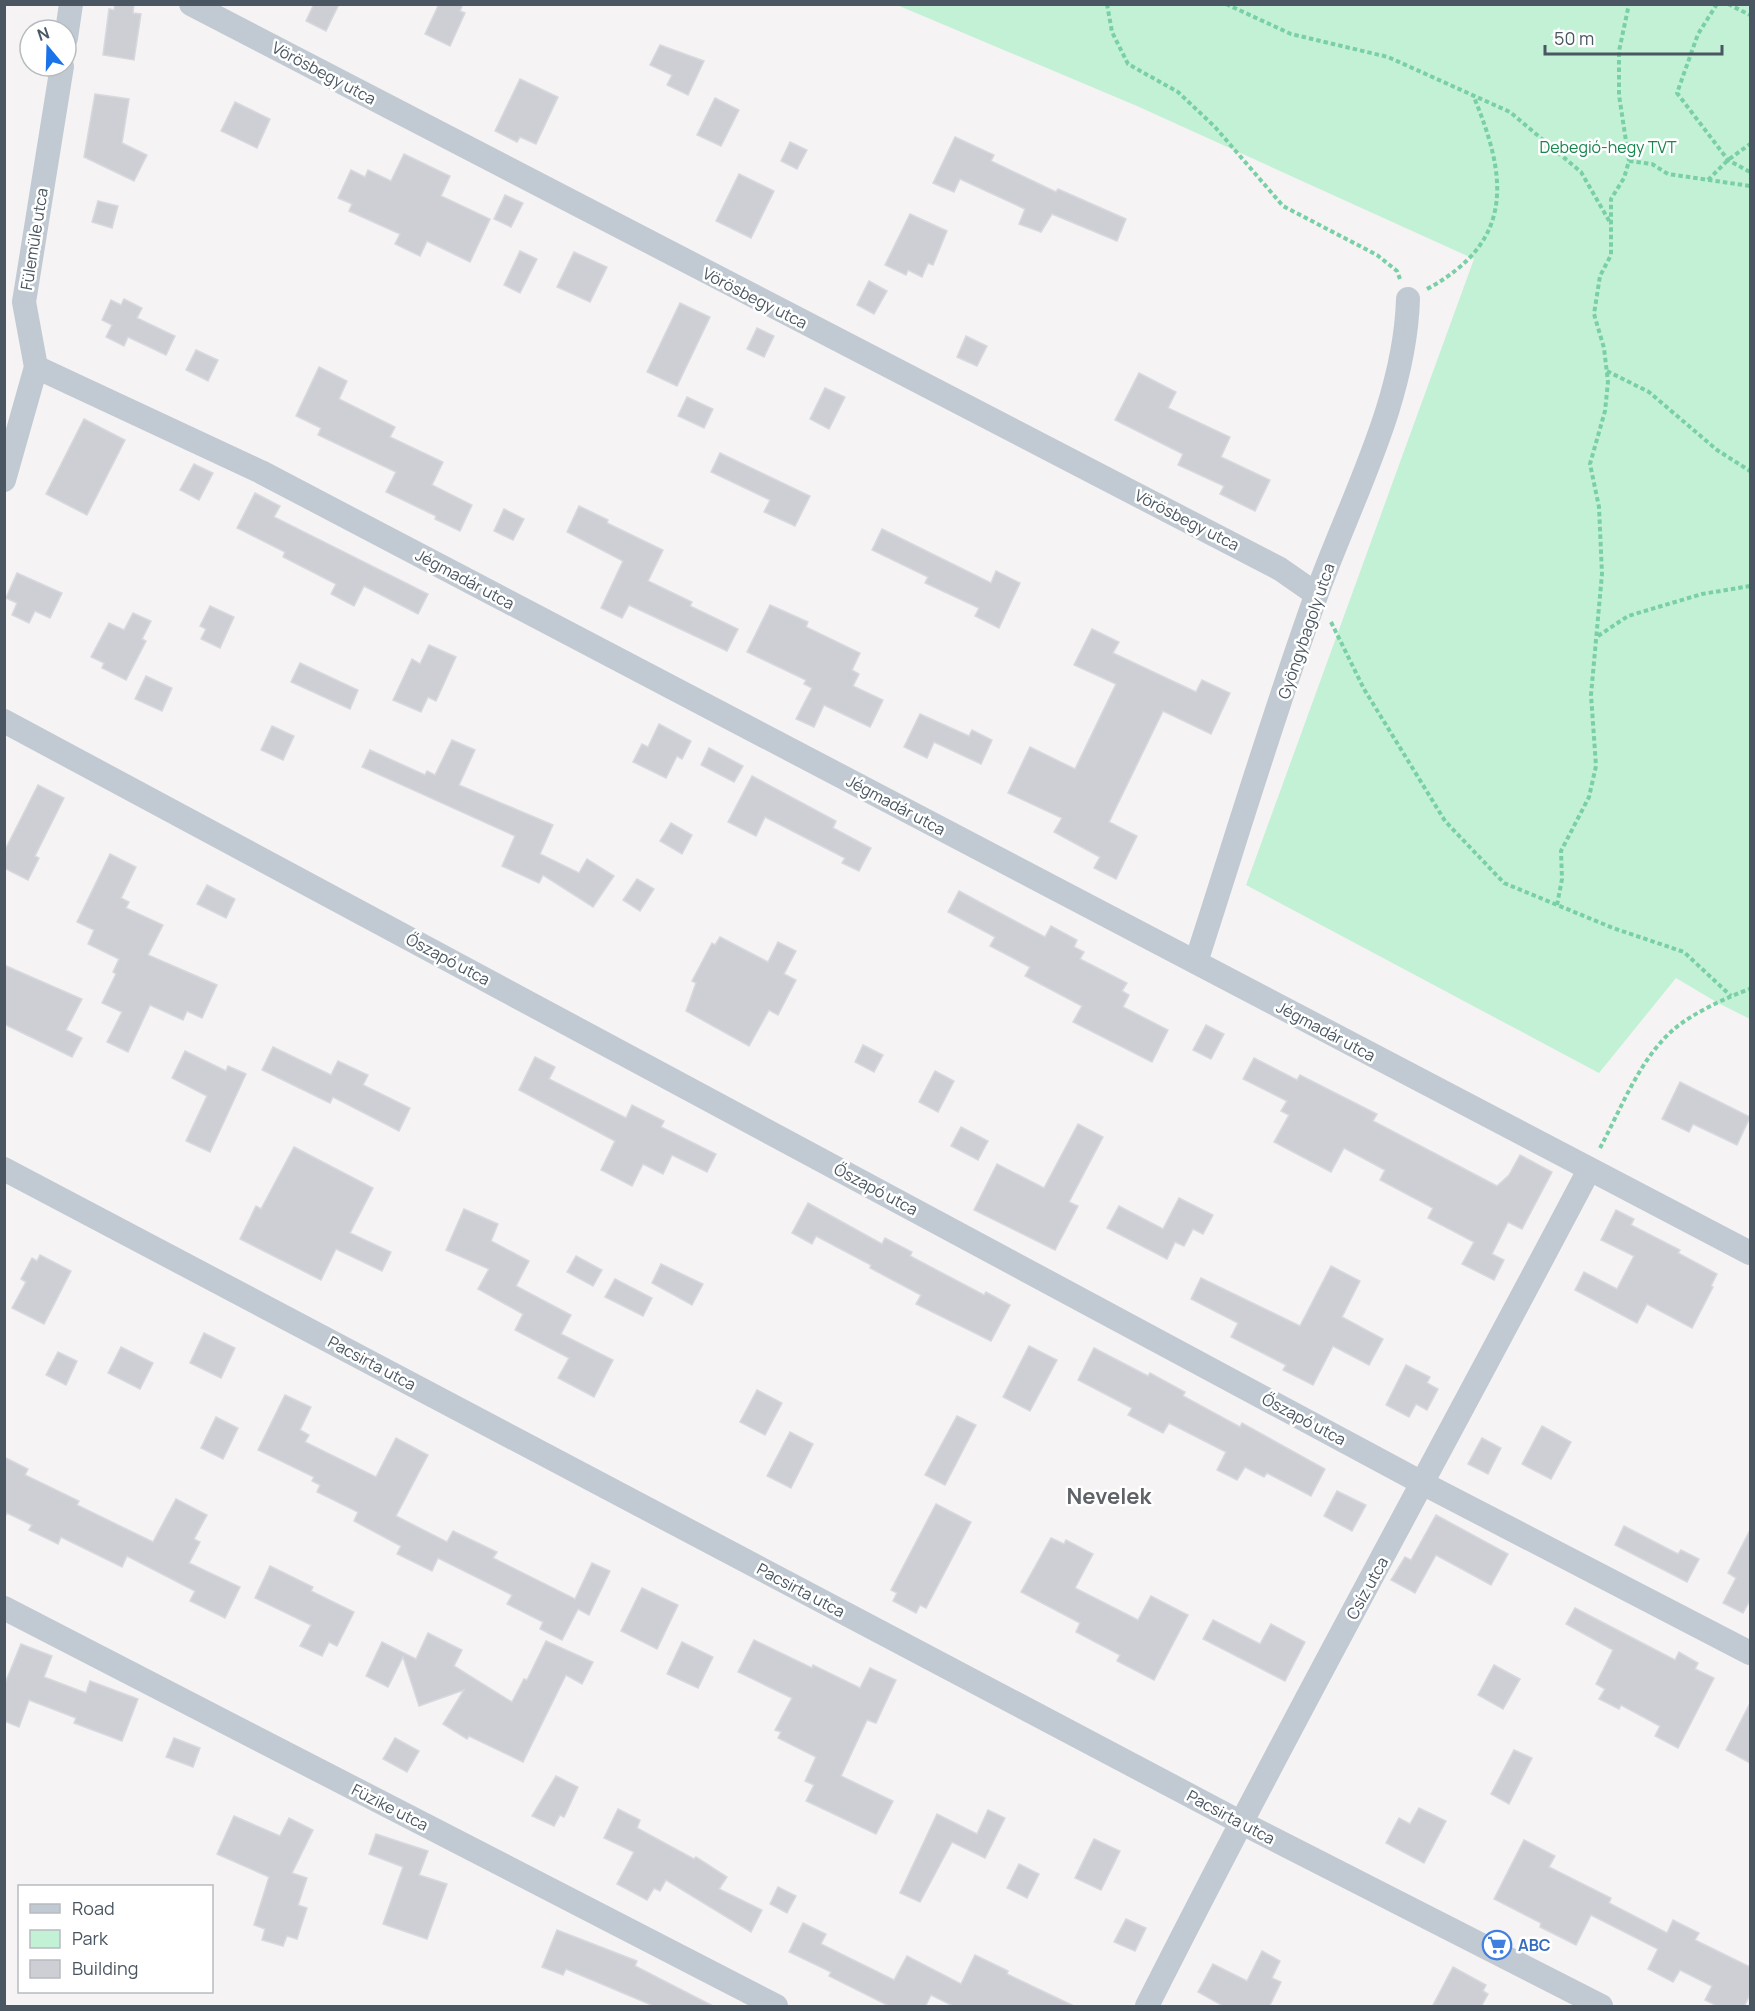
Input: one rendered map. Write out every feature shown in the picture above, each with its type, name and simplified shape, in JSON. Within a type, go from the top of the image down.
[{"type":"street","name":"Vörösbegy utca","points":[[191,4],[589,213],[1280,569],[1316,594]]},
{"type":"street","name":"Fülemüle utca","points":[[4,480],[36,367],[24,302],[60,78]]},
{"type":"street","name":"Gyöngybagoly utca","points":[[1196,962],[1316,594],[1380,429],[1407,334],[1407,299]]},
{"type":"street","name":"Jégmadár utca","points":[[36,367],[261,472],[1750,1253]]},
{"type":"street","name":"Őszapó utca","points":[[4,721],[1424,1484],[1750,1653]]},
{"type":"street","name":"Pacsirta utca","points":[[4,1169],[1240,1822],[1601,2007]]},
{"type":"street","name":"Csíz utca","points":[[1146,2007],[1240,1822],[1424,1484],[1589,1170]]},
{"type":"street","name":"Füzike utca","points":[[4,1608],[776,2007]]},
{"type":"path","points":[[1107,4],[1112,32],[1128,64],[1178,92],[1215,127],[1283,206],[1377,255],[1397,271],[1407,299],[1464,264],[1485,235],[1497,210],[1498,178],[1491,144],[1473,95]]},
{"type":"path","points":[[1226,4],[1291,34],[1388,57],[1510,112],[1581,172],[1613,226]]},
{"type":"path","points":[[1557,905],[1562,879],[1561,851],[1589,797],[1596,766],[1591,695],[1602,574],[1599,507],[1590,464],[1605,411],[1607,371],[1604,348],[1594,314],[1600,276],[1611,255],[1613,226],[1611,199],[1624,178],[1629,161],[1619,95],[1619,51],[1629,4]]},
{"type":"path","points":[[1717,4],[1698,34],[1677,93],[1728,160],[1750,172]]},
{"type":"path","points":[[1728,4],[1750,15]]},
{"type":"path","points":[[1707,181],[1728,160],[1750,144]]},
{"type":"path","points":[[1629,161],[1652,164],[1668,174],[1750,186]]},
{"type":"path","points":[[1607,371],[1649,392],[1717,450],[1750,471]]},
{"type":"path","points":[[1597,636],[1628,616],[1702,594],[1750,586]]},
{"type":"path","points":[[1316,594],[1364,689],[1445,821],[1504,883],[1684,952],[1731,996]]},
{"type":"path","points":[[1589,1170],[1640,1071],[1673,1030],[1731,996],[1750,989]]},
{"type":"green space","name":"Debegió-hegy TVT","points":[[897,5],[1750,5],[1750,1019],[1676,978],[1599,1073],[1246,885],[1474,259],[1137,106]]},
{"type":"building","points":[[115,4],[134,4],[133,13],[141,14],[134,60],[103,55],[109,9],[114,10]]},
{"type":"building","points":[[314,4],[339,4],[326,31],[306,21]]},
{"type":"building","points":[[439,4],[463,4],[460,11],[465,13],[450,46],[425,34]]},
{"type":"building","points":[[660,45],[704,61],[688,95],[667,85],[672,75],[650,65]]},
{"type":"building","points":[[520,79],[558,97],[536,144],[520,137],[517,142],[495,131]]},
{"type":"building","points":[[95,94],[129,99],[122,143],[147,155],[134,181],[84,157]]},
{"type":"building","points":[[715,98],[739,110],[721,146],[697,135]]},
{"type":"building","points":[[235,102],[270,119],[257,148],[221,131]]},
{"type":"building","points":[[955,137],[994,155],[991,161],[1056,192],[1058,189],[1126,219],[1117,241],[1052,214],[1041,232],[1019,224],[1025,209],[960,179],[954,192],[933,183]]},
{"type":"building","points":[[790,142],[807,150],[797,169],[781,161]]},
{"type":"building","points":[[404,154],[450,176],[441,196],[490,219],[470,262],[427,241],[420,256],[395,244],[400,234],[349,211],[352,204],[338,198],[351,170],[365,177],[368,170],[391,181]]},
{"type":"building","points":[[739,174],[774,191],[751,238],[716,221]]},
{"type":"building","points":[[505,195],[523,203],[511,227],[494,219]]},
{"type":"building","points":[[98,201],[118,206],[112,228],[92,222]]},
{"type":"building","points":[[910,214],[947,231],[933,265],[928,263],[922,277],[908,270],[906,275],[885,265]]},
{"type":"building","points":[[520,251],[537,259],[520,293],[504,285]]},
{"type":"building","points":[[574,252],[607,267],[590,302],[557,287]]},
{"type":"building","points":[[869,281],[887,291],[874,314],[857,305]]},
{"type":"building","points":[[124,299],[142,308],[137,318],[175,336],[166,355],[128,337],[124,346],[106,337],[112,325],[102,320],[111,300],[121,305]]},
{"type":"building","points":[[680,303],[710,317],[677,386],[647,372]]},
{"type":"building","points":[[757,328],[774,336],[764,357],[747,349]]},
{"type":"building","points":[[966,336],[987,346],[977,366],[957,357]]},
{"type":"building","points":[[196,350],[218,360],[208,381],[186,370]]},
{"type":"building","points":[[319,367],[347,381],[339,399],[395,427],[390,437],[443,462],[432,485],[472,505],[460,531],[435,519],[436,516],[386,492],[396,472],[318,435],[321,428],[296,416]]},
{"type":"building","points":[[1139,373],[1176,392],[1168,408],[1230,437],[1221,457],[1270,480],[1255,511],[1220,494],[1224,486],[1178,465],[1183,454],[1115,420]]},
{"type":"building","points":[[825,388],[845,397],[829,429],[810,419]]},
{"type":"building","points":[[687,397],[713,409],[704,428],[678,416]]},
{"type":"building","points":[[84,419],[125,440],[87,515],[46,494]]},
{"type":"building","points":[[720,453],[810,496],[795,526],[764,512],[770,500],[711,472]]},
{"type":"building","points":[[194,464],[213,473],[199,500],[180,490]]},
{"type":"building","points":[[255,493],[280,506],[274,517],[428,594],[418,614],[364,586],[354,606],[331,594],[336,584],[283,557],[285,552],[237,528]]},
{"type":"building","points":[[579,506],[608,520],[607,523],[663,550],[648,581],[692,602],[690,606],[738,629],[727,651],[629,605],[622,618],[601,608],[623,561],[567,532]]},
{"type":"building","points":[[504,509],[524,519],[513,540],[494,531]]},
{"type":"building","points":[[882,529],[991,583],[996,571],[1020,583],[999,628],[975,616],[979,608],[925,583],[928,577],[872,550]]},
{"type":"building","points":[[17,573],[62,593],[50,618],[35,611],[29,623],[12,615],[17,603],[6,598]]},
{"type":"building","points":[[770,605],[808,622],[806,627],[860,653],[852,670],[859,674],[853,686],[883,700],[870,727],[824,705],[814,727],[796,719],[812,688],[804,684],[806,680],[747,652]]},
{"type":"building","points":[[210,606],[234,617],[220,648],[201,639],[206,629],[200,626]]},
{"type":"building","points":[[133,613],[151,621],[142,639],[146,641],[126,680],[102,668],[104,663],[91,657],[109,623],[124,630]]},
{"type":"building","points":[[1092,629],[1119,642],[1113,653],[1196,692],[1202,680],[1230,693],[1211,734],[1163,711],[1109,822],[1137,836],[1116,879],[1094,868],[1100,857],[1054,832],[1062,818],[1008,793],[1030,747],[1075,769],[1116,684],[1074,665]]},
{"type":"building","points":[[429,645],[456,657],[436,701],[428,697],[421,712],[393,700],[412,659],[420,664]]},
{"type":"building","points":[[300,663],[358,690],[350,709],[291,682]]},
{"type":"building","points":[[146,676],[172,688],[162,711],[135,699]]},
{"type":"building","points":[[920,714],[969,736],[972,730],[992,740],[981,764],[934,742],[927,758],[904,747]]},
{"type":"building","points":[[659,724],[691,741],[682,759],[677,756],[666,778],[633,762],[642,744],[648,747]]},
{"type":"building","points":[[272,726],[294,736],[283,760],[261,750]]},
{"type":"building","points":[[452,740],[475,750],[459,785],[553,825],[540,854],[579,873],[587,859],[614,876],[593,907],[543,875],[539,883],[502,866],[515,836],[362,767],[370,750],[425,775],[427,771],[435,775]]},
{"type":"building","points":[[709,748],[743,766],[734,782],[701,765]]},
{"type":"building","points":[[752,776],[836,821],[833,828],[871,848],[859,871],[842,863],[845,858],[765,817],[756,836],[728,822]]},
{"type":"building","points":[[38,785],[64,798],[35,856],[39,858],[28,880],[4,868],[4,852]]},
{"type":"building","points":[[671,823],[692,835],[682,854],[660,841]]},
{"type":"building","points":[[110,854],[136,867],[121,898],[129,902],[126,908],[163,925],[148,955],[217,985],[202,1018],[187,1011],[183,1020],[150,1005],[128,1052],[107,1042],[122,1012],[102,1003],[116,974],[113,972],[119,959],[88,944],[94,930],[77,922]]},
{"type":"building","points":[[637,879],[654,889],[640,911],[623,900]]},
{"type":"building","points":[[207,885],[235,899],[226,918],[197,904]]},
{"type":"building","points":[[959,891],[1045,937],[1051,926],[1077,940],[1074,947],[1084,952],[1080,959],[1127,983],[1122,991],[1129,995],[1123,1007],[1168,1030],[1152,1062],[1073,1022],[1082,1006],[1025,976],[1030,967],[990,946],[995,937],[948,912]]},
{"type":"building","points":[[720,937],[768,962],[778,942],[796,951],[784,974],[796,980],[778,1015],[769,1010],[749,1046],[686,1011],[696,983],[692,981],[712,943],[715,945]]},
{"type":"building","points":[[4,965],[82,999],[66,1030],[82,1038],[72,1057],[4,1024]]},
{"type":"building","points":[[1206,1025],[1224,1034],[1211,1059],[1193,1050]]},
{"type":"building","points":[[863,1045],[883,1055],[874,1072],[855,1062]]},
{"type":"building","points":[[273,1047],[331,1075],[338,1061],[368,1075],[363,1085],[410,1108],[399,1131],[333,1097],[330,1103],[262,1070]]},
{"type":"building","points":[[185,1051],[226,1071],[228,1066],[246,1074],[210,1152],[186,1141],[207,1096],[172,1078]]},
{"type":"building","points":[[535,1057],[555,1067],[549,1079],[626,1118],[632,1105],[664,1121],[661,1127],[716,1154],[707,1172],[672,1155],[663,1174],[643,1164],[632,1186],[601,1170],[615,1141],[519,1090]]},
{"type":"building","points":[[1254,1058],[1297,1080],[1300,1075],[1377,1114],[1373,1121],[1497,1186],[1509,1175],[1520,1155],[1552,1172],[1522,1229],[1508,1222],[1492,1254],[1504,1260],[1494,1280],[1462,1264],[1474,1242],[1428,1218],[1433,1208],[1380,1180],[1385,1170],[1344,1148],[1331,1172],[1274,1142],[1289,1115],[1281,1111],[1287,1101],[1243,1079]]},
{"type":"building","points":[[935,1071],[954,1081],[938,1112],[919,1102]]},
{"type":"building","points":[[1680,1082],[1750,1117],[1737,1145],[1693,1124],[1689,1132],[1662,1119]]},
{"type":"building","points":[[1078,1124],[1103,1137],[1069,1202],[1078,1206],[1055,1250],[974,1210],[997,1164],[1044,1188]]},
{"type":"building","points":[[961,1127],[988,1141],[978,1160],[951,1146]]},
{"type":"building","points":[[294,1147],[373,1188],[350,1233],[391,1252],[382,1271],[336,1249],[321,1280],[240,1239],[256,1206],[261,1209]]},
{"type":"building","points":[[1179,1198],[1213,1215],[1203,1234],[1193,1229],[1184,1246],[1175,1242],[1167,1259],[1107,1228],[1119,1206],[1163,1229]]},
{"type":"building","points":[[808,1203],[882,1244],[885,1238],[912,1252],[910,1256],[984,1295],[986,1292],[1010,1305],[991,1341],[916,1304],[921,1295],[870,1268],[871,1265],[816,1236],[812,1244],[792,1233]]},
{"type":"building","points":[[464,1209],[498,1224],[491,1241],[529,1261],[516,1286],[571,1315],[561,1334],[613,1360],[594,1397],[558,1378],[569,1358],[515,1330],[523,1314],[478,1289],[489,1269],[446,1250]]},
{"type":"building","points":[[1616,1210],[1634,1219],[1631,1225],[1680,1250],[1678,1253],[1717,1274],[1711,1286],[1713,1287],[1692,1328],[1647,1304],[1637,1323],[1575,1290],[1584,1272],[1617,1289],[1634,1256],[1601,1240]]},
{"type":"building","points":[[40,1255],[71,1271],[44,1324],[12,1308],[26,1282],[21,1279],[32,1258],[37,1261]]},
{"type":"building","points":[[576,1256],[602,1270],[593,1286],[567,1272]]},
{"type":"building","points":[[661,1264],[703,1284],[692,1305],[652,1283]]},
{"type":"building","points":[[1331,1266],[1360,1281],[1342,1317],[1383,1339],[1369,1365],[1333,1346],[1313,1385],[1283,1370],[1286,1365],[1231,1337],[1238,1323],[1191,1299],[1201,1278],[1300,1326]]},
{"type":"building","points":[[615,1279],[652,1298],[643,1316],[605,1297]]},
{"type":"building","points":[[204,1333],[235,1348],[221,1378],[190,1363]]},
{"type":"building","points":[[1029,1346],[1057,1360],[1030,1411],[1003,1397]]},
{"type":"building","points":[[121,1347],[153,1363],[140,1389],[108,1373]]},
{"type":"building","points":[[1094,1348],[1148,1376],[1150,1373],[1185,1392],[1183,1396],[1240,1427],[1242,1423],[1325,1469],[1311,1496],[1267,1473],[1264,1477],[1245,1467],[1237,1480],[1217,1470],[1226,1452],[1169,1423],[1163,1433],[1128,1415],[1132,1408],[1078,1380]]},
{"type":"building","points":[[58,1352],[77,1361],[66,1385],[46,1375]]},
{"type":"building","points":[[1406,1365],[1430,1377],[1427,1383],[1438,1389],[1427,1410],[1416,1404],[1409,1417],[1386,1405]]},
{"type":"building","points":[[757,1390],[782,1403],[765,1435],[740,1422]]},
{"type":"building","points":[[285,1395],[311,1407],[300,1430],[309,1435],[305,1442],[376,1477],[396,1438],[428,1455],[396,1516],[447,1542],[453,1531],[497,1552],[493,1558],[575,1599],[592,1563],[610,1571],[589,1615],[578,1609],[562,1640],[540,1629],[543,1622],[507,1604],[512,1595],[438,1558],[432,1571],[397,1554],[401,1546],[354,1521],[358,1512],[317,1492],[320,1485],[312,1481],[314,1477],[258,1450]]},
{"type":"building","points":[[957,1416],[976,1425],[945,1485],[925,1475]]},
{"type":"building","points":[[216,1417],[238,1428],[223,1459],[201,1448]]},
{"type":"building","points":[[1542,1426],[1571,1442],[1551,1479],[1522,1464]]},
{"type":"building","points":[[790,1432],[813,1444],[791,1488],[767,1476]]},
{"type":"building","points":[[1482,1438],[1501,1448],[1488,1474],[1468,1464]]},
{"type":"building","points":[[4,1457],[28,1469],[25,1475],[79,1501],[77,1505],[153,1542],[176,1499],[207,1515],[194,1539],[200,1542],[189,1563],[240,1587],[225,1618],[190,1601],[195,1591],[127,1556],[122,1567],[61,1537],[58,1544],[29,1530],[32,1525],[7,1513],[4,1518]]},
{"type":"building","points":[[1337,1491],[1366,1505],[1352,1531],[1324,1516]]},
{"type":"building","points":[[936,1504],[971,1522],[926,1608],[920,1605],[916,1613],[893,1601],[897,1593],[891,1590]]},
{"type":"building","points":[[1436,1515],[1508,1554],[1491,1585],[1436,1555],[1415,1593],[1391,1580],[1405,1557],[1411,1560]]},
{"type":"building","points":[[1624,1526],[1678,1554],[1681,1550],[1699,1559],[1687,1582],[1615,1545]]},
{"type":"building","points":[[1750,1530],[1750,1600],[1743,1613],[1723,1603],[1736,1578],[1728,1573]]},
{"type":"building","points":[[1051,1538],[1064,1544],[1066,1540],[1093,1554],[1075,1588],[1138,1620],[1151,1596],[1188,1615],[1154,1680],[1117,1661],[1120,1655],[1076,1632],[1080,1623],[1021,1592]]},
{"type":"building","points":[[270,1566],[313,1587],[311,1591],[354,1612],[337,1646],[329,1642],[322,1656],[300,1646],[311,1625],[255,1598]]},
{"type":"building","points":[[642,1588],[678,1605],[657,1649],[621,1631]]},
{"type":"building","points":[[1575,1608],[1675,1660],[1679,1652],[1698,1663],[1695,1669],[1714,1678],[1678,1748],[1655,1736],[1660,1726],[1621,1705],[1619,1709],[1599,1699],[1605,1689],[1596,1684],[1613,1650],[1566,1624]]},
{"type":"building","points":[[1213,1620],[1260,1644],[1271,1624],[1305,1642],[1285,1681],[1203,1639]]},
{"type":"building","points":[[428,1633],[462,1650],[454,1666],[512,1702],[524,1679],[527,1680],[546,1641],[593,1662],[582,1684],[566,1675],[523,1762],[469,1736],[467,1739],[443,1724],[464,1690],[419,1706],[403,1657],[388,1687],[366,1676],[382,1642],[416,1659]]},
{"type":"building","points":[[754,1640],[860,1688],[870,1668],[896,1680],[876,1723],[867,1720],[841,1776],[893,1801],[876,1834],[806,1801],[814,1785],[805,1781],[816,1757],[778,1738],[781,1732],[775,1730],[792,1698],[738,1672]]},
{"type":"building","points":[[682,1642],[713,1657],[698,1688],[667,1674]]},
{"type":"building","points":[[21,1644],[52,1656],[44,1677],[86,1693],[90,1681],[138,1699],[122,1741],[74,1723],[76,1718],[29,1700],[19,1727],[4,1721],[4,1686]]},
{"type":"building","points":[[1494,1665],[1520,1679],[1503,1709],[1478,1695]]},
{"type":"building","points":[[1750,1703],[1750,1763],[1726,1750]]},
{"type":"building","points":[[174,1738],[200,1748],[193,1767],[166,1757]]},
{"type":"building","points":[[395,1738],[419,1751],[407,1772],[383,1759]]},
{"type":"building","points":[[1514,1750],[1532,1758],[1509,1804],[1491,1794]]},
{"type":"building","points":[[556,1776],[578,1787],[564,1817],[560,1815],[554,1826],[532,1816]]},
{"type":"building","points":[[1419,1808],[1446,1821],[1424,1863],[1386,1843],[1399,1818],[1410,1824]]},
{"type":"building","points":[[618,1809],[640,1820],[637,1828],[694,1859],[696,1857],[727,1877],[719,1889],[762,1910],[751,1932],[666,1880],[660,1891],[654,1888],[647,1900],[617,1884],[634,1852],[604,1838]]},
{"type":"building","points":[[988,1810],[1005,1818],[985,1858],[952,1842],[920,1902],[900,1893],[937,1814],[977,1834]]},
{"type":"building","points":[[234,1816],[280,1836],[289,1818],[313,1830],[292,1873],[307,1878],[298,1905],[307,1908],[297,1939],[287,1936],[283,1946],[262,1940],[265,1929],[254,1925],[269,1877],[217,1854]]},
{"type":"building","points":[[376,1834],[428,1851],[419,1875],[447,1884],[427,1939],[383,1924],[403,1867],[369,1854]]},
{"type":"building","points":[[1094,1839],[1120,1851],[1101,1890],[1075,1878]]},
{"type":"building","points":[[1524,1840],[1555,1856],[1549,1867],[1611,1898],[1609,1903],[1667,1933],[1673,1920],[1699,1933],[1695,1940],[1750,1967],[1750,1994],[1744,2007],[1719,2007],[1705,2000],[1712,1986],[1680,1970],[1673,1982],[1648,1969],[1658,1949],[1591,1915],[1576,1945],[1540,1927],[1541,1923],[1494,1899]]},
{"type":"building","points":[[1019,1864],[1039,1874],[1027,1898],[1007,1888]]},
{"type":"building","points":[[778,1887],[796,1896],[787,1913],[770,1904]]},
{"type":"building","points":[[1126,1919],[1146,1928],[1135,1951],[1114,1942]]},
{"type":"building","points":[[803,1923],[826,1934],[821,1944],[894,1980],[907,1956],[961,1984],[975,1955],[1008,1971],[1007,1974],[1076,2007],[955,2007],[931,1995],[925,2007],[891,2007],[829,1976],[831,1972],[789,1952]]},
{"type":"building","points":[[557,1930],[637,1961],[635,1966],[715,2007],[656,2007],[566,1969],[563,1975],[542,1967]]},
{"type":"building","points":[[1262,1951],[1280,1961],[1272,1978],[1281,1982],[1269,2007],[1225,2007],[1198,1992],[1213,1964],[1247,1981]]},
{"type":"building","points":[[1453,1967],[1486,1985],[1483,1991],[1488,1994],[1481,2007],[1432,2007]]},
{"type":"place","name":"ABC","points":[[1497,1945]]},
{"type":"district","name":"Nevelek","points":[[1109,1496]]}]
